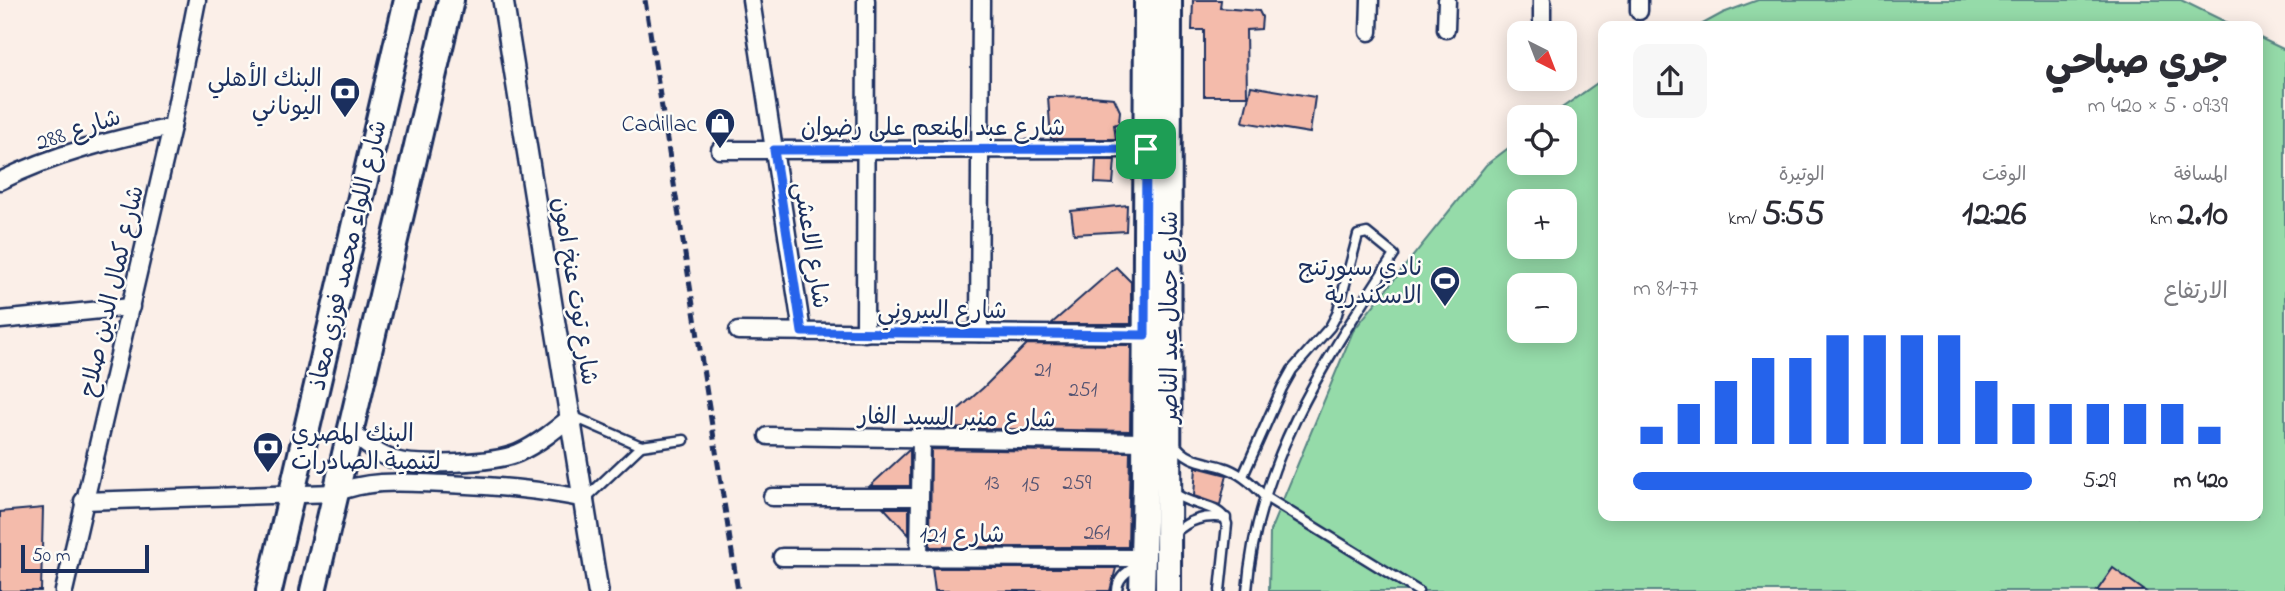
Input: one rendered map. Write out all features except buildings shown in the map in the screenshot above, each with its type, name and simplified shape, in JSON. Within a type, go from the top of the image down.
[{"type":"main road","name":"شارع اللواء محمد فوزي معاذ","points":[[269,591],[407,0]]},
{"type":"main road","name":"شارع اللواء محمد فوزي معاذ","points":[[313,591],[451,0]]},
{"type":"main road","name":"شارع جمال عبد الناصر","points":[[1147,0],[1145,442],[1168,542],[1168,591]]},
{"type":"main road","name":"شارع جمال عبد الناصر","points":[[1142,591],[1142,560],[1168,435],[1169,0]]},
{"type":"street","name":"شارع كمال الدين صلاح","points":[[64,591],[172,127],[197,0]]},
{"type":"street","name":"شارع توت عنخ امون","points":[[503,0],[572,416],[598,591]]},
{"type":"street","name":"شارع الاعشى","points":[[751,0],[802,332]]},
{"type":"street","points":[[865,333],[866,0]]},
{"type":"street","points":[[979,333],[981,0]]},
{"type":"street","points":[[1369,32],[1370,0]]},
{"type":"street","points":[[1446,29],[1447,0]]},
{"type":"street","points":[[1542,0],[1542,21]]},
{"type":"street","name":"شارع 288","points":[[0,181],[58,157],[115,139],[172,127]]},
{"type":"street","name":"شارع عبد المنعم على رضوان","points":[[720,150],[1146,149]]},
{"type":"street","points":[[0,320],[131,306]]},
{"type":"street","name":"شارع البيروني","points":[[738,331],[1145,335]]},
{"type":"street","points":[[351,431],[364,444],[378,452],[411,463],[499,459],[539,442],[572,416]]},
{"type":"street","name":"شارع منير السيد الفار","points":[[768,436],[1145,442]]},
{"type":"street","points":[[919,557],[920,439]]},
{"type":"street","points":[[83,501],[335,493],[367,483],[408,482],[537,489],[585,499]]},
{"type":"street","points":[[772,497],[920,497]]},
{"type":"street","name":"شارع 121","points":[[782,557],[1142,560]]},
{"type":"lane","points":[[1242,476],[1282,387],[1292,370],[1337,314],[1358,235],[1367,233],[1394,255],[1341,337],[1294,419],[1264,496],[1249,566],[1247,591]]},
{"type":"lane","points":[[572,416],[641,446],[684,440]]},
{"type":"lane","points":[[1168,435],[1178,448],[1191,458],[1224,467],[1242,476],[1264,496],[1418,591]]},
{"type":"lane","points":[[585,499],[641,446]]},
{"type":"lane","points":[[1157,486],[1184,500],[1218,510],[1226,518],[1220,591]]},
{"type":"lane","points":[[1168,542],[1183,526],[1203,516],[1226,518]]},
{"type":"lane","points":[[1117,591],[1117,584],[1123,575],[1142,560]]},
{"type":"green space","points":[[1758,0],[2181,0],[2224,21],[1708,21]]},
{"type":"green space","name":"نادي سبورتنج الاسكندرية","points":[[2263,39],[2285,50],[2285,591],[1269,591],[1270,531],[1353,331],[1486,165],[1507,149],[1507,175],[1577,175],[1577,105],[1566,105],[1598,83],[1598,521],[2263,521]]},
{"type":"railway","points":[[645,0],[738,591]]},
{"type":"place","name":"البنك الأهلي اليوناني","points":[[345,119]]},
{"type":"place","name":"Cadillac","points":[[720,150]]},
{"type":"place","name":"نادي سبورتنج الاسكندرية","points":[[1445,308]]},
{"type":"place","name":"البنك المصري لتنمية الصادرات","points":[[268,474]]},
{"type":"route","points":[[1146,149],[1145,335],[802,332],[774,150],[1146,149]]}]
